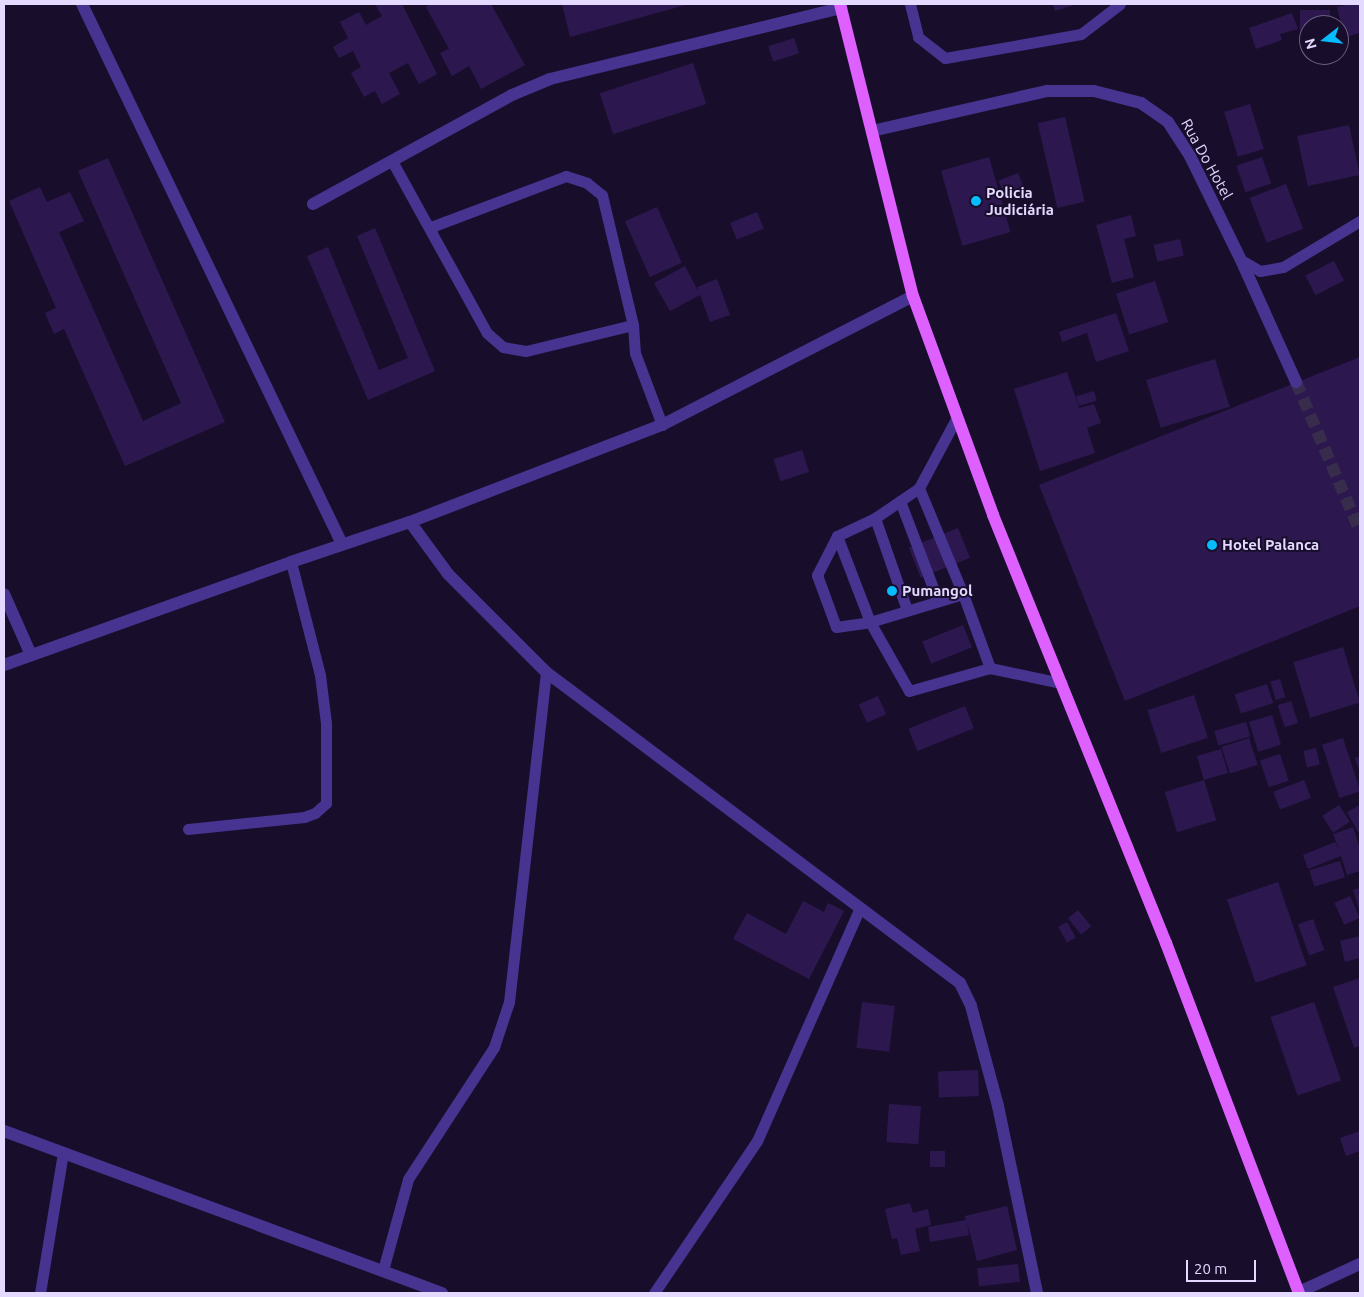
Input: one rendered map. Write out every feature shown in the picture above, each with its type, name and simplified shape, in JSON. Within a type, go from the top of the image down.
[{"type":"main road","points":[[841,6],[913,296],[993,515],[1166,943],[1299,1293]]},
{"type":"street","points":[[82,4],[342,544]]},
{"type":"street","points":[[313,204],[512,95],[550,79],[841,6]]},
{"type":"street","name":"Rua Do Hotel","points":[[872,131],[1047,90],[1094,92],[1141,103],[1168,122],[1190,156],[1241,260],[1296,382]]},
{"type":"street","points":[[4,665],[342,544],[410,522],[662,426],[913,296]]},
{"type":"street","points":[[410,522],[448,574],[546,672],[960,983],[971,1006],[998,1106],[1037,1293]]},
{"type":"street","points":[[4,594],[30,655]]},
{"type":"street","points":[[4,1131],[442,1293]]},
{"type":"street","points":[[1299,1293],[1360,1264]]},
{"type":"lane","points":[[910,4],[918,37],[945,58],[1082,34],[1120,4]]},
{"type":"lane","points":[[392,161],[431,227],[487,333],[503,347],[526,351],[633,325]]},
{"type":"lane","points":[[431,227],[566,176],[587,183],[602,195],[633,325],[636,354],[662,426]]},
{"type":"lane","points":[[1241,260],[1260,271],[1283,267],[1360,221]]},
{"type":"lane","points":[[957,418],[919,488],[875,518],[837,536],[817,575],[836,627],[870,622],[963,594]]},
{"type":"lane","points":[[919,488],[963,594],[990,668]]},
{"type":"lane","points":[[900,501],[938,601]]},
{"type":"lane","points":[[875,518],[907,610]]},
{"type":"lane","points":[[837,536],[870,622],[909,691],[990,668],[1061,683]]},
{"type":"lane","points":[[188,829],[304,817],[315,813],[326,802],[326,723],[320,675],[291,562]]},
{"type":"lane","points":[[383,1270],[408,1179],[490,1055],[509,1002],[546,672]]},
{"type":"lane","points":[[654,1293],[757,1141],[860,908]]},
{"type":"lane","points":[[40,1293],[63,1153]]},
{"type":"building","points":[[375,4],[402,4],[437,74],[419,84],[408,63],[389,73],[400,94],[382,104],[375,91],[364,97],[351,73],[361,67],[353,51],[339,58],[333,47],[348,38],[340,22],[359,12],[366,25],[382,16]]},
{"type":"building","points":[[431,4],[491,4],[525,65],[481,89],[469,66],[452,76],[440,53],[449,49],[426,7]]},
{"type":"building","points":[[562,4],[689,4],[570,37]]},
{"type":"building","points":[[1053,4],[1077,4],[1055,11]]},
{"type":"building","points":[[1360,4],[1360,33],[1349,36],[1349,15],[1339,15],[1337,7]]},
{"type":"building","points":[[1300,10],[1330,10],[1330,15],[1300,15]]},
{"type":"building","points":[[1292,13],[1298,29],[1280,34],[1282,40],[1256,49],[1249,28]]},
{"type":"building","points":[[794,38],[799,53],[773,62],[768,46]]},
{"type":"building","points":[[693,63],[706,104],[613,134],[600,93]]},
{"type":"building","points":[[1250,104],[1264,149],[1238,157],[1224,112]]},
{"type":"building","points":[[1065,117],[1085,202],[1057,208],[1038,123]]},
{"type":"building","points":[[1349,125],[1360,175],[1308,186],[1297,136]]},
{"type":"building","name":"Policia Judiciária","points":[[989,157],[1010,232],[962,246],[941,171]]},
{"type":"building","points":[[1262,157],[1271,183],[1246,192],[1236,166]]},
{"type":"building","points":[[108,158],[225,422],[125,466],[64,329],[54,334],[45,313],[56,308],[9,201],[40,187],[47,202],[70,192],[84,221],[59,232],[143,421],[181,403],[78,171]]},
{"type":"building","points":[[1018,173],[1025,190],[1005,198],[999,181]]},
{"type":"building","points":[[1286,184],[1303,229],[1267,243],[1250,198]]},
{"type":"building","points":[[657,207],[682,263],[650,277],[625,221]]},
{"type":"building","points":[[757,212],[764,229],[737,240],[730,223]]},
{"type":"building","points":[[1131,215],[1136,236],[1124,239],[1134,277],[1112,283],[1096,225]]},
{"type":"building","points":[[375,228],[435,371],[368,400],[307,256],[328,247],[379,370],[408,358],[357,236]]},
{"type":"building","points":[[1180,239],[1184,256],[1158,262],[1154,245]]},
{"type":"building","points":[[1334,261],[1344,281],[1315,295],[1305,276]]},
{"type":"building","points":[[685,266],[698,291],[697,287],[717,279],[730,315],[710,322],[700,295],[670,311],[654,283]]},
{"type":"building","points":[[1155,281],[1168,322],[1129,335],[1116,294]]},
{"type":"building","points":[[1116,313],[1129,351],[1096,362],[1087,333],[1062,342],[1059,332]]},
{"type":"building","name":"Hotel Palanca","points":[[1360,357],[1360,606],[1125,701],[1039,485]]},
{"type":"building","points":[[1215,359],[1230,407],[1161,428],[1146,380]]},
{"type":"building","points":[[1067,372],[1079,408],[1094,404],[1101,423],[1087,428],[1095,453],[1040,471],[1014,389]]},
{"type":"building","points":[[1094,391],[1097,401],[1079,406],[1076,397]]},
{"type":"building","points":[[802,450],[809,472],[781,481],[773,459]]},
{"type":"building","points":[[958,528],[970,558],[921,578],[909,548]]},
{"type":"building","points":[[963,625],[972,647],[931,664],[922,641]]},
{"type":"building","points":[[1343,647],[1360,702],[1310,718],[1293,662]]},
{"type":"building","points":[[1280,679],[1285,697],[1276,700],[1270,682]]},
{"type":"building","points":[[1267,684],[1273,703],[1241,714],[1235,695]]},
{"type":"building","points":[[1194,695],[1208,738],[1161,753],[1147,710]]},
{"type":"building","points":[[878,696],[886,714],[867,723],[859,705]]},
{"type":"building","points":[[1291,701],[1298,723],[1285,727],[1278,705]]},
{"type":"building","points":[[965,706],[974,728],[917,751],[908,729]]},
{"type":"building","points":[[1272,715],[1281,745],[1258,752],[1249,722]]},
{"type":"building","points":[[1246,722],[1250,736],[1218,746],[1214,731]]},
{"type":"building","points":[[1249,738],[1258,765],[1230,774],[1221,747]]},
{"type":"building","points":[[1343,738],[1360,791],[1339,798],[1322,745]]},
{"type":"building","points":[[1316,748],[1320,765],[1307,767],[1303,751]]},
{"type":"building","points":[[1221,749],[1228,773],[1204,780],[1197,756]]},
{"type":"building","points":[[1280,754],[1289,781],[1269,787],[1260,760]]},
{"type":"building","points":[[1360,756],[1360,773],[1355,758]]},
{"type":"building","points":[[1204,780],[1216,820],[1177,832],[1165,792]]},
{"type":"building","points":[[1304,780],[1311,798],[1280,810],[1273,792]]},
{"type":"building","points":[[1339,805],[1350,822],[1333,833],[1322,816]]},
{"type":"building","points":[[1360,805],[1360,831],[1358,832],[1347,812]]},
{"type":"building","points":[[1353,827],[1360,848],[1360,871],[1347,875],[1341,856],[1308,869],[1303,855],[1335,842],[1340,853],[1333,834]]},
{"type":"building","points":[[1340,861],[1345,877],[1314,887],[1309,870]]},
{"type":"building","points":[[1278,882],[1307,965],[1256,983],[1227,900]]},
{"type":"building","points":[[1360,888],[1360,912],[1353,890]]},
{"type":"building","points":[[1350,896],[1360,918],[1344,925],[1334,903]]},
{"type":"building","points":[[803,901],[824,912],[828,903],[844,911],[809,979],[733,939],[747,913],[786,934]]},
{"type":"building","points":[[1078,910],[1091,926],[1081,935],[1068,918]]},
{"type":"building","points":[[1313,919],[1324,950],[1309,955],[1298,924]]},
{"type":"building","points":[[1067,922],[1076,938],[1067,943],[1058,927]]},
{"type":"building","points":[[1360,936],[1360,958],[1345,962],[1340,941]]},
{"type":"building","points":[[1360,978],[1360,1046],[1354,1048],[1333,987]]},
{"type":"building","points":[[862,1002],[895,1006],[889,1052],[856,1048]]},
{"type":"building","points":[[1314,1002],[1341,1080],[1298,1095],[1271,1017]]},
{"type":"building","points":[[978,1070],[979,1096],[939,1097],[938,1071]]},
{"type":"building","points":[[889,1104],[921,1106],[918,1144],[886,1142]]},
{"type":"building","points":[[1360,1131],[1360,1151],[1346,1156],[1340,1138]]},
{"type":"building","points":[[930,1151],[945,1151],[945,1167],[930,1167]]},
{"type":"building","points":[[910,1203],[913,1213],[928,1209],[931,1225],[915,1229],[920,1251],[901,1255],[897,1238],[892,1239],[885,1209]]},
{"type":"building","points":[[1007,1206],[1017,1250],[977,1261],[967,1222],[969,1235],[930,1242],[928,1227],[966,1220],[965,1216]]},
{"type":"building","points":[[1018,1264],[1020,1282],[979,1286],[977,1268]]},
{"type":"tunnel","points":[[1296,382],[1360,531]]},
{"type":"place","name":"Policia Judiciária","points":[[976,201]]},
{"type":"place","name":"Hotel Palanca","points":[[1212,545]]},
{"type":"place","name":"Pumangol","points":[[892,591]]}]
